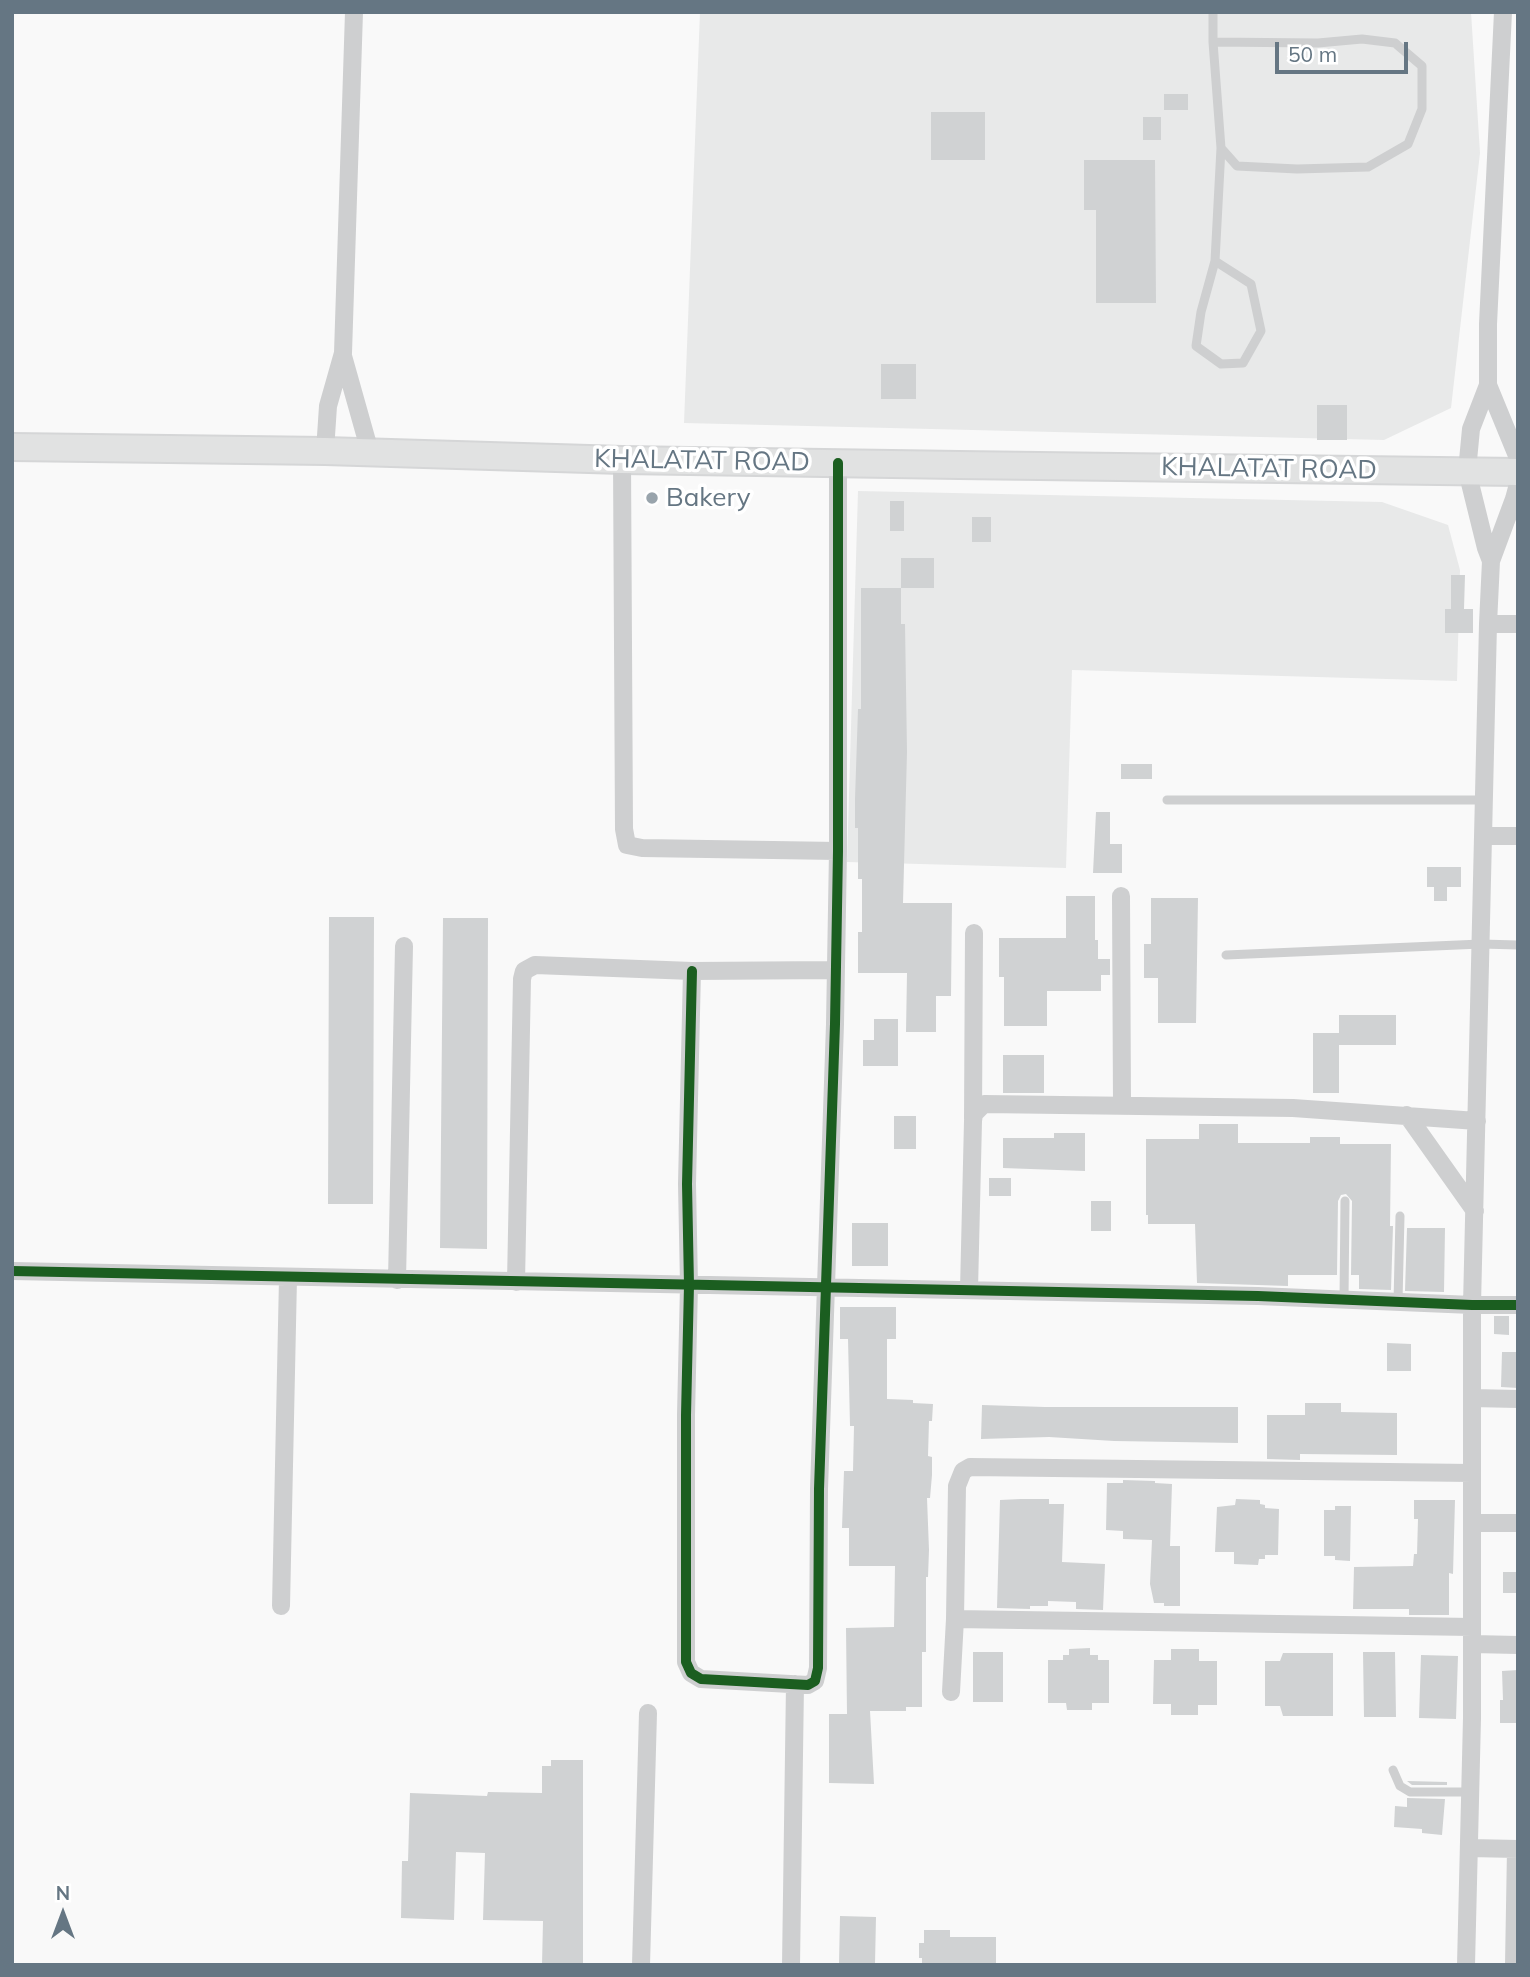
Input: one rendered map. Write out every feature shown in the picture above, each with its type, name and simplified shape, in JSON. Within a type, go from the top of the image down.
[{"type":"main road","name":"KHALATAT ROAD","points":[[12,447],[325,451],[622,460],[1518,472]]},
{"type":"street","points":[[325,451],[328,406],[342,353],[354,12]]},
{"type":"street","points":[[1492,561],[1486,548],[1467,471],[1471,429],[1488,385],[1488,324],[1503,12]]},
{"type":"street","points":[[342,353],[370,452]]},
{"type":"street","points":[[1488,385],[1518,458]]},
{"type":"street","points":[[622,460],[624,829],[627,845],[642,848],[838,851]]},
{"type":"street","points":[[692,971],[687,1184],[689,1286],[685,1651],[688,1670],[701,1679],[713,1681],[812,1683],[817,1672],[838,851],[838,463]]},
{"type":"street","points":[[1466,1965],[1472,1635],[1472,1305],[1488,624],[1492,561],[1518,484]]},
{"type":"street","points":[[1488,624],[1518,624]]},
{"type":"street","points":[[1483,836],[1518,836]]},
{"type":"street","points":[[1121,896],[1122,1105]]},
{"type":"street","points":[[969,1290],[974,933]]},
{"type":"street","points":[[397,1280],[404,946]]},
{"type":"street","points":[[516,1282],[524,971],[535,965],[692,971],[835,970]]},
{"type":"street","points":[[973,1121],[978,1107],[992,1103],[1293,1108],[1477,1121]]},
{"type":"street","points":[[1407,1115],[1475,1211]]},
{"type":"street","points":[[12,1271],[1518,1304]]},
{"type":"street","points":[[281,1606],[288,1278]]},
{"type":"street","points":[[1472,1398],[1518,1399]]},
{"type":"street","points":[[951,1692],[957,1486],[963,1471],[970,1467],[1472,1473]]},
{"type":"street","points":[[1472,1522],[1518,1523]]},
{"type":"street","points":[[955,1619],[1472,1635],[1518,1645]]},
{"type":"street","points":[[790,1965],[795,1684]]},
{"type":"street","points":[[641,1965],[648,1713]]},
{"type":"street","points":[[1469,1848],[1517,1849],[1514,1965]]},
{"type":"lane","points":[[1213,12],[1221,148],[1215,261],[1201,312],[1196,346],[1221,365],[1243,363],[1261,331],[1251,284],[1215,261]]},
{"type":"lane","points":[[1213,42],[1318,43],[1362,39],[1395,44],[1422,66],[1422,109],[1408,144],[1368,167],[1297,169],[1237,166],[1221,148]]},
{"type":"lane","points":[[1167,800],[1484,800]]},
{"type":"lane","points":[[1226,955],[1480,944],[1518,946]]},
{"type":"lane","points":[[1344,1300],[1345,1201]]},
{"type":"lane","points":[[1398,1302],[1400,1216]]},
{"type":"lane","points":[[1393,1770],[1401,1786],[1410,1793],[1470,1793]]},
{"type":"shaded area","points":[[700,12],[1471,12],[1480,153],[1451,408],[1384,440],[684,423]]},
{"type":"shaded area","points":[[858,491],[1382,502],[1448,525],[1460,570],[1457,681],[1072,670],[1066,868],[847,862]]},
{"type":"building","points":[[1164,94],[1188,94],[1188,110],[1164,110]]},
{"type":"building","points":[[931,112],[985,112],[985,160],[931,160]]},
{"type":"building","points":[[1143,117],[1161,117],[1161,140],[1143,140]]},
{"type":"building","points":[[1084,160],[1155,160],[1156,303],[1096,303],[1096,210],[1084,210]]},
{"type":"building","points":[[881,364],[916,364],[916,399],[881,399]]},
{"type":"building","points":[[1317,405],[1347,405],[1347,440],[1317,440]]},
{"type":"building","points":[[890,501],[904,501],[904,531],[890,531]]},
{"type":"building","points":[[972,517],[991,517],[991,542],[972,542]]},
{"type":"building","points":[[901,558],[934,558],[934,588],[901,588]]},
{"type":"building","points":[[1451,575],[1465,575],[1464,609],[1473,609],[1473,633],[1445,633],[1445,609],[1451,609]]},
{"type":"building","points":[[861,588],[901,588],[901,624],[905,624],[907,752],[903,903],[952,903],[951,996],[936,996],[936,1032],[906,1032],[907,973],[858,973],[858,932],[862,932],[862,879],[858,879],[855,799],[858,709],[861,709]]},
{"type":"building","points":[[1121,764],[1152,764],[1152,779],[1121,779]]},
{"type":"building","points":[[1096,812],[1110,812],[1110,844],[1122,844],[1122,873],[1093,873]]},
{"type":"building","points":[[1427,867],[1461,867],[1461,887],[1447,887],[1447,901],[1434,901],[1434,887],[1427,887]]},
{"type":"building","points":[[1066,896],[1095,896],[1098,959],[1110,959],[1110,975],[1101,975],[1101,991],[1047,991],[1047,1026],[1004,1026],[1004,977],[999,977],[999,938],[1066,938]]},
{"type":"building","points":[[1151,898],[1198,898],[1196,1023],[1158,1023],[1158,978],[1144,978],[1144,944],[1151,944]]},
{"type":"building","points":[[329,917],[374,917],[373,1204],[328,1204]]},
{"type":"building","points":[[443,918],[488,918],[487,1249],[440,1248]]},
{"type":"building","points":[[1339,1015],[1396,1015],[1396,1045],[1339,1045],[1339,1093],[1313,1093],[1313,1033],[1339,1033]]},
{"type":"building","points":[[874,1019],[898,1019],[898,1066],[863,1066],[863,1040],[874,1040]]},
{"type":"building","points":[[1003,1055],[1044,1055],[1044,1093],[1003,1093]]},
{"type":"building","points":[[894,1116],[916,1116],[916,1149],[894,1149]]},
{"type":"building","points":[[1199,1124],[1238,1124],[1238,1143],[1310,1143],[1310,1137],[1340,1137],[1340,1144],[1391,1144],[1391,1290],[1359,1289],[1359,1275],[1351,1275],[1352,1201],[1346,1194],[1341,1195],[1338,1201],[1337,1275],[1288,1275],[1288,1286],[1197,1283],[1195,1224],[1148,1224],[1146,1139],[1199,1139]]},
{"type":"building","points":[[1054,1133],[1085,1133],[1085,1171],[1003,1168],[1003,1138],[1054,1138]]},
{"type":"building","points":[[989,1178],[1011,1178],[1011,1196],[989,1196]]},
{"type":"building","points":[[1091,1201],[1111,1201],[1111,1231],[1091,1231]]},
{"type":"building","points":[[852,1223],[888,1223],[888,1266],[852,1266]]},
{"type":"building","points":[[1407,1228],[1445,1228],[1444,1292],[1405,1291]]},
{"type":"building","points":[[840,1307],[896,1307],[896,1339],[887,1339],[887,1399],[933,1404],[932,1421],[929,1421],[928,1456],[932,1457],[932,1475],[930,1498],[927,1498],[929,1550],[926,1577],[926,1652],[922,1652],[922,1707],[906,1707],[906,1711],[870,1711],[874,1784],[829,1783],[829,1714],[847,1714],[846,1628],[894,1627],[895,1566],[849,1566],[849,1528],[842,1528],[844,1471],[853,1471],[854,1426],[850,1426],[848,1339],[840,1339]]},
{"type":"building","points":[[1494,1316],[1509,1316],[1509,1335],[1494,1334]]},
{"type":"building","points":[[1387,1343],[1411,1344],[1411,1371],[1387,1371]]},
{"type":"building","points":[[1502,1352],[1518,1352],[1518,1388],[1501,1387]]},
{"type":"building","points":[[1305,1403],[1341,1403],[1341,1412],[1397,1413],[1397,1455],[1300,1454],[1300,1460],[1267,1459],[1267,1415],[1305,1415]]},
{"type":"building","points":[[982,1405],[1238,1407],[1238,1443],[1049,1437],[981,1439]]},
{"type":"building","points":[[1123,1480],[1172,1484],[1170,1546],[1180,1546],[1180,1606],[1154,1603],[1150,1584],[1152,1540],[1123,1539],[1123,1531],[1106,1530],[1107,1483],[1123,1483]]},
{"type":"building","points":[[1049,1499],[1049,1504],[1064,1504],[1062,1562],[1105,1564],[1103,1610],[1076,1609],[1076,1602],[1048,1601],[1048,1606],[1030,1606],[1030,1609],[997,1608],[1000,1500]]},
{"type":"building","points":[[1236,1499],[1260,1500],[1260,1504],[1265,1505],[1265,1508],[1279,1509],[1278,1555],[1265,1555],[1265,1559],[1259,1559],[1258,1565],[1234,1564],[1234,1552],[1215,1552],[1217,1507],[1235,1505]]},
{"type":"building","points":[[1414,1500],[1455,1500],[1453,1574],[1449,1573],[1449,1615],[1409,1615],[1409,1609],[1353,1609],[1354,1567],[1413,1566],[1414,1554],[1417,1554],[1418,1519],[1414,1519]]},
{"type":"building","points":[[1335,1506],[1351,1506],[1350,1561],[1324,1556],[1324,1510],[1335,1510]]},
{"type":"building","points":[[1503,1572],[1518,1572],[1518,1593],[1503,1593]]},
{"type":"building","points":[[1090,1648],[1090,1655],[1098,1655],[1098,1660],[1109,1660],[1109,1703],[1092,1703],[1092,1710],[1067,1710],[1066,1703],[1048,1703],[1048,1660],[1063,1660],[1063,1655],[1069,1655],[1069,1649]]},
{"type":"building","points":[[1171,1649],[1199,1649],[1199,1661],[1217,1661],[1217,1705],[1198,1705],[1198,1715],[1171,1715],[1171,1704],[1153,1704],[1154,1660],[1171,1660]]},
{"type":"building","points":[[973,1652],[1003,1652],[1003,1702],[973,1702]]},
{"type":"building","points":[[1363,1652],[1395,1652],[1396,1717],[1364,1717]]},
{"type":"building","points":[[1283,1653],[1333,1653],[1333,1716],[1283,1716],[1280,1706],[1265,1706],[1265,1661],[1280,1661]]},
{"type":"building","points":[[1421,1655],[1458,1656],[1456,1719],[1419,1718]]},
{"type":"building","points":[[1518,1670],[1518,1723],[1500,1723],[1500,1700],[1503,1700],[1502,1671]]},
{"type":"building","points":[[551,1760],[583,1760],[583,1965],[542,1965],[543,1921],[483,1920],[485,1853],[456,1852],[454,1920],[401,1918],[402,1861],[408,1861],[410,1793],[487,1796],[488,1792],[542,1793],[542,1766],[551,1766]]},
{"type":"building","points":[[1407,1781],[1447,1782],[1447,1785],[1412,1785]]},
{"type":"building","points":[[1407,1798],[1445,1799],[1442,1835],[1422,1833],[1422,1829],[1394,1827],[1395,1806],[1407,1807]]},
{"type":"building","points":[[840,1916],[876,1917],[875,1964],[839,1964]]},
{"type":"building","points":[[924,1930],[950,1930],[950,1937],[996,1937],[996,1965],[922,1965],[919,1943],[924,1943]]},
{"type":"cycle path","points":[[692,971],[687,1184],[689,1285],[686,1662],[691,1673],[701,1679],[808,1685],[815,1681],[818,1668],[819,1489],[835,1024],[838,463]]},
{"type":"cycle path","points":[[12,1271],[1258,1296],[1518,1305]]},
{"type":"place","name":"Bakery","points":[[652,498]]}]
